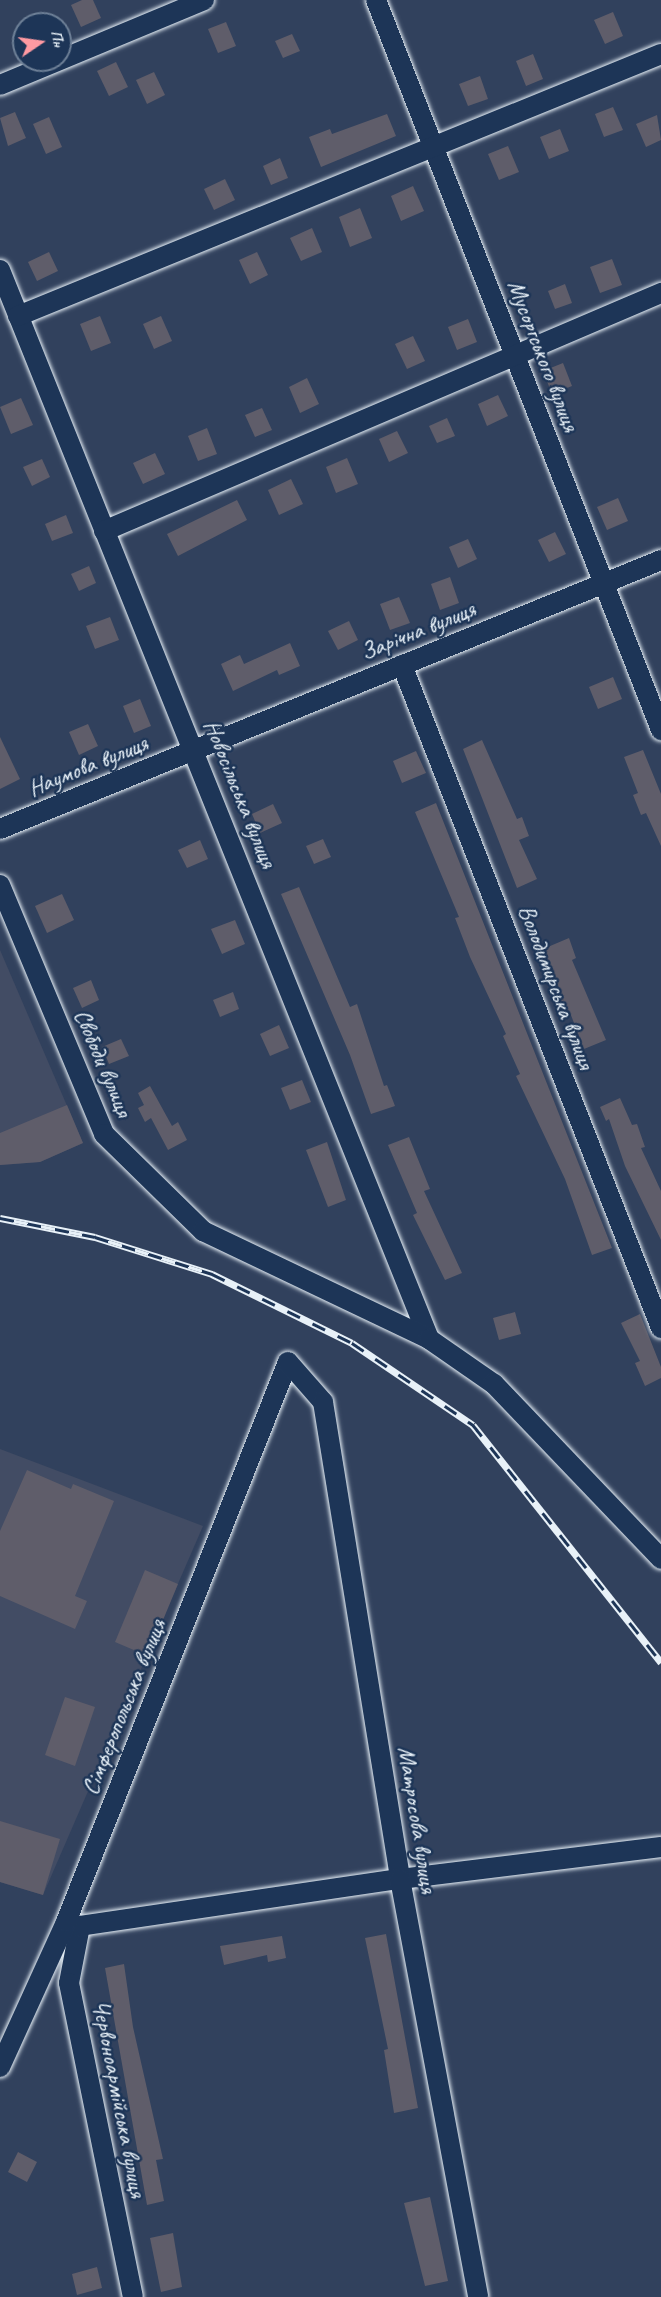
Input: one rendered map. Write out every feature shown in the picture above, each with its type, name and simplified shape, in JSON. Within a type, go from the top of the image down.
[{"type":"street","points":[[0,85],[204,0]]},
{"type":"street","name":"Мусоргського вулиця","points":[[376,0],[516,353],[602,583],[661,730]]},
{"type":"street","points":[[18,316],[661,54]]},
{"type":"street","name":"Новосільська вулиця","points":[[0,270],[104,531],[195,750],[429,1339]]},
{"type":"street","points":[[104,531],[661,293]]},
{"type":"street","name":"Зарічна вулиця","points":[[195,750],[661,560]]},
{"type":"street","name":"Володимирська вулиця","points":[[402,665],[661,1328]]},
{"type":"street","name":"Наумова вулиця","points":[[0,829],[195,750]]},
{"type":"street","name":"Свободи вулиця","points":[[0,885],[104,1134],[203,1231],[429,1339],[494,1384],[661,1559]]},
{"type":"street","name":"Матросова вулиця","points":[[288,1362],[323,1402],[400,1879],[478,2297]]},
{"type":"street","name":"Сімферопольська вулиця","points":[[0,2067],[73,1924],[288,1362]]},
{"type":"street","points":[[73,1924],[400,1879],[661,1847]]},
{"type":"street","name":"Червоноармійська вулиця","points":[[73,1924],[69,1983],[133,2297]]},
{"type":"shaded area","points":[[0,950],[83,1143],[40,1162],[0,1165]]},
{"type":"shaded area","points":[[0,1449],[203,1526],[43,1895],[0,1882]]},
{"type":"building","points":[[82,0],[93,0],[101,18],[81,27],[71,5]]},
{"type":"building","points":[[613,12],[623,36],[605,44],[594,20]]},
{"type":"building","points":[[226,22],[236,46],[218,53],[208,29]]},
{"type":"building","points":[[292,34],[300,51],[283,58],[275,41]]},
{"type":"building","points":[[533,54],[543,79],[526,86],[516,61]]},
{"type":"building","points":[[116,62],[128,87],[109,96],[97,71]]},
{"type":"building","points":[[154,72],[165,95],[147,104],[136,80]]},
{"type":"building","points":[[480,76],[488,99],[468,106],[459,84]]},
{"type":"building","points":[[613,107],[623,130],[604,137],[595,114]]},
{"type":"building","points":[[15,112],[26,138],[8,146],[0,118]]},
{"type":"building","points":[[387,114],[396,136],[321,167],[309,137],[330,129],[332,134]]},
{"type":"building","points":[[657,115],[661,140],[646,147],[636,124]]},
{"type":"building","points":[[49,117],[62,147],[46,154],[33,124]]},
{"type":"building","points":[[560,129],[569,151],[549,159],[540,137]]},
{"type":"building","points":[[508,146],[519,172],[499,180],[488,154]]},
{"type":"building","points":[[280,158],[288,178],[271,185],[263,166]]},
{"type":"building","points":[[225,179],[235,200],[214,210],[204,189]]},
{"type":"building","points":[[413,186],[424,211],[401,221],[391,196]]},
{"type":"building","points":[[360,208],[372,238],[350,247],[339,217]]},
{"type":"building","points":[[312,228],[322,252],[301,261],[290,238]]},
{"type":"building","points":[[49,252],[58,271],[37,281],[28,262]]},
{"type":"building","points":[[257,252],[268,275],[250,284],[239,260]]},
{"type":"building","points":[[612,259],[622,285],[600,293],[590,267]]},
{"type":"building","points":[[565,284],[572,303],[555,309],[548,291]]},
{"type":"building","points":[[100,316],[111,343],[91,351],[80,324]]},
{"type":"building","points":[[161,316],[172,341],[154,349],[143,324]]},
{"type":"building","points":[[468,319],[477,342],[457,350],[448,327]]},
{"type":"building","points":[[413,336],[425,361],[407,369],[395,344]]},
{"type":"building","points":[[563,363],[572,386],[552,394],[543,371]]},
{"type":"building","points":[[307,378],[319,404],[300,413],[289,387]]},
{"type":"building","points":[[498,395],[508,416],[487,426],[478,404]]},
{"type":"building","points":[[21,398],[33,425],[11,434],[0,407]]},
{"type":"building","points":[[262,408],[272,430],[255,437],[245,415]]},
{"type":"building","points":[[447,418],[455,436],[437,443],[429,426]]},
{"type":"building","points":[[207,428],[217,454],[198,461],[188,436]]},
{"type":"building","points":[[397,431],[408,453],[389,462],[379,439]]},
{"type":"building","points":[[155,453],[165,474],[143,484],[133,463]]},
{"type":"building","points":[[347,458],[358,484],[336,493],[326,467]]},
{"type":"building","points":[[42,459],[50,477],[32,486],[23,467]]},
{"type":"building","points":[[291,479],[303,504],[279,515],[268,490]]},
{"type":"building","points":[[618,498],[628,521],[607,530],[597,507]]},
{"type":"building","points":[[237,500],[247,520],[178,556],[167,534]]},
{"type":"building","points":[[66,515],[73,533],[52,541],[45,524]]},
{"type":"building","points":[[555,532],[566,554],[549,562],[538,540]]},
{"type":"building","points":[[468,539],[477,559],[458,568],[449,547]]},
{"type":"building","points":[[89,566],[96,583],[79,591],[71,574]]},
{"type":"building","points":[[450,577],[459,603],[440,610],[431,584]]},
{"type":"building","points":[[399,597],[410,623],[390,630],[380,604]]},
{"type":"building","points":[[110,617],[119,640],[95,649],[86,626]]},
{"type":"building","points":[[349,621],[358,640],[338,650],[328,631]]},
{"type":"building","points":[[290,643],[300,666],[279,675],[277,670],[233,691],[221,664],[240,655],[244,664]]},
{"type":"building","points":[[613,677],[622,699],[598,709],[589,687]]},
{"type":"building","points":[[140,699],[151,726],[134,733],[123,706]]},
{"type":"building","points":[[88,724],[98,746],[79,755],[69,732]]},
{"type":"building","points":[[0,737],[20,779],[0,789]]},
{"type":"building","points":[[482,740],[517,819],[522,817],[529,836],[519,840],[537,879],[517,888],[463,749]]},
{"type":"building","points":[[643,750],[661,794],[661,846],[646,813],[641,815],[633,795],[638,793],[624,757]]},
{"type":"building","points":[[416,751],[426,773],[402,783],[393,761]]},
{"type":"building","points":[[436,803],[612,1248],[592,1255],[565,1179],[516,1076],[520,1074],[503,1036],[506,1034],[470,957],[455,918],[459,917],[415,812]]},
{"type":"building","points":[[273,804],[282,823],[260,833],[252,814]]},
{"type":"building","points":[[323,839],[331,857],[314,864],[306,846]]},
{"type":"building","points":[[200,840],[208,859],[187,868],[178,850]]},
{"type":"building","points":[[299,887],[350,1007],[357,1004],[384,1086],[387,1085],[395,1106],[371,1114],[350,1055],[281,894]]},
{"type":"building","points":[[62,894],[74,920],[47,933],[35,906]]},
{"type":"building","points":[[235,920],[245,944],[222,954],[211,929]]},
{"type":"building","points":[[569,938],[576,958],[572,960],[606,1040],[584,1049],[569,1010],[566,1012],[557,993],[560,991],[543,949]]},
{"type":"building","points":[[91,980],[99,1000],[82,1008],[73,988]]},
{"type":"building","points":[[233,992],[239,1009],[220,1017],[213,1000]]},
{"type":"building","points":[[279,1025],[289,1048],[270,1056],[260,1034]]},
{"type":"building","points":[[121,1039],[129,1056],[109,1064],[102,1047]]},
{"type":"building","points":[[302,1080],[311,1102],[290,1110],[281,1088]]},
{"type":"building","points":[[150,1086],[172,1126],[178,1122],[187,1140],[168,1150],[151,1118],[145,1122],[138,1108],[144,1105],[138,1093]]},
{"type":"building","points":[[620,1098],[632,1125],[637,1124],[645,1147],[641,1148],[661,1191],[661,1240],[625,1166],[609,1119],[606,1121],[600,1107]]},
{"type":"building","points":[[67,1105],[83,1143],[40,1162],[0,1165],[0,1133]]},
{"type":"building","points":[[409,1137],[430,1189],[424,1191],[462,1273],[445,1280],[413,1215],[417,1213],[388,1145]]},
{"type":"building","points":[[327,1142],[346,1200],[328,1207],[306,1150]]},
{"type":"building","points":[[515,1312],[521,1334],[499,1340],[493,1318]]},
{"type":"building","points":[[640,1314],[661,1367],[661,1378],[645,1386],[635,1363],[640,1361],[621,1323]]},
{"type":"building","points":[[27,1470],[71,1489],[73,1484],[114,1501],[75,1596],[87,1601],[75,1629],[0,1596],[0,1531]]},
{"type":"building","points":[[145,1570],[178,1584],[148,1656],[115,1642]]},
{"type":"building","points":[[65,1697],[95,1707],[75,1766],[45,1755]]},
{"type":"building","points":[[0,1821],[60,1839],[43,1895],[0,1882]]},
{"type":"building","points":[[386,1934],[418,2108],[394,2113],[384,2050],[388,2049],[365,1938]]},
{"type":"building","points":[[282,1936],[286,1958],[268,1962],[267,1955],[224,1965],[220,1946]]},
{"type":"building","points":[[124,1964],[133,2027],[163,2159],[156,2160],[164,2201],[147,2205],[105,1968]]},
{"type":"building","points":[[18,2152],[37,2162],[27,2182],[8,2172]]},
{"type":"building","points":[[430,2197],[448,2281],[425,2286],[404,2203]]},
{"type":"building","points":[[173,2233],[182,2287],[161,2292],[150,2238]]},
{"type":"building","points":[[97,2267],[102,2288],[77,2295],[72,2274]]},
{"type":"railway","points":[[0,1218],[95,1237],[212,1274],[352,1343],[473,1425],[661,1662]]}]
